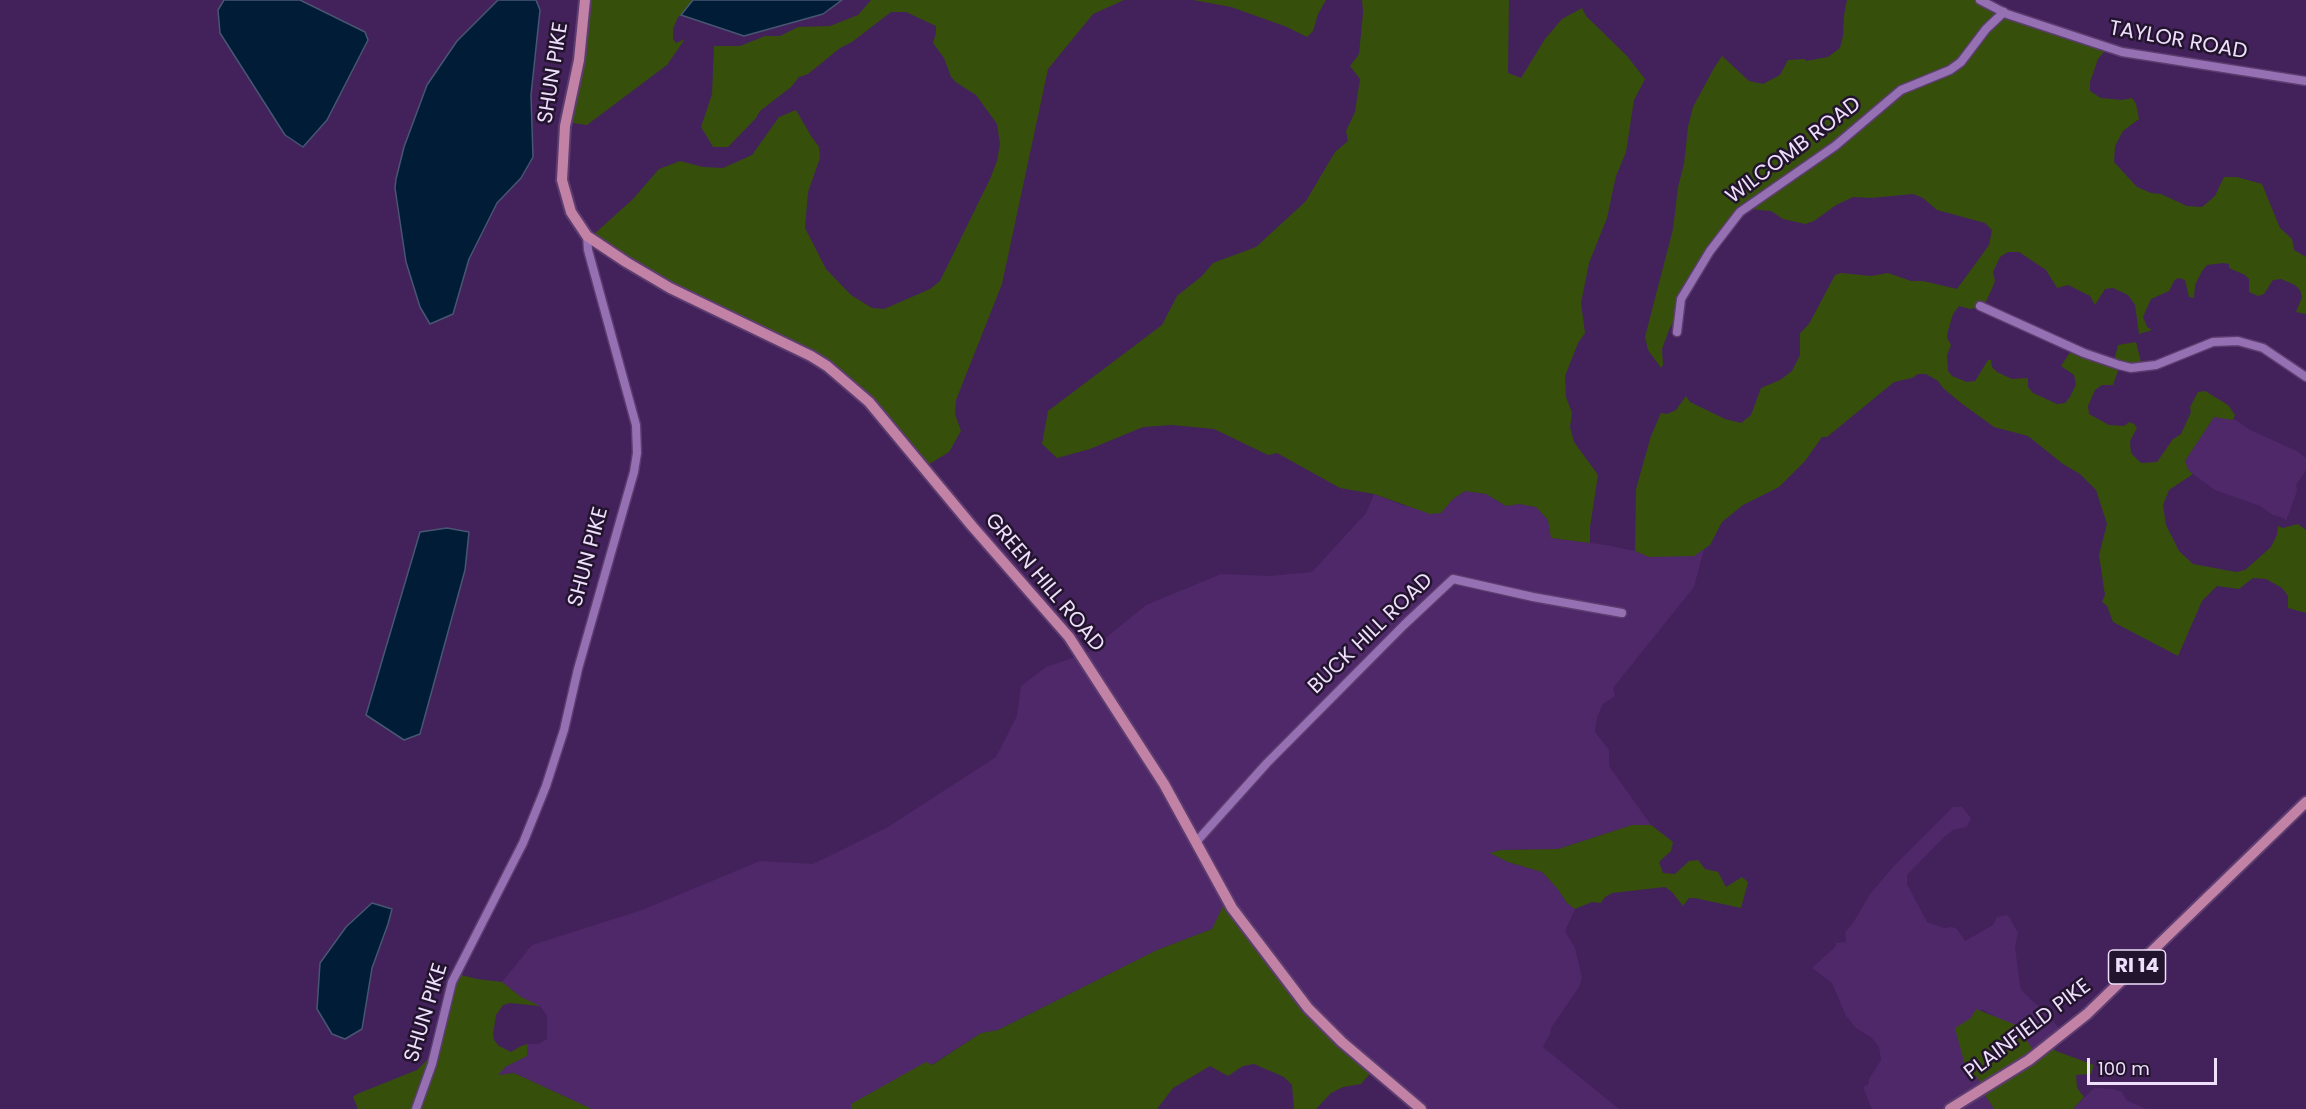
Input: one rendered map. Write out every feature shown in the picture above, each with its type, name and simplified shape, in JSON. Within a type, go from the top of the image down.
[{"type":"main road","name":"SHUN PIKE","points":[[585,0],[579,60],[565,126],[562,180],[568,206],[587,236]]},
{"type":"main road","name":"GREEN HILL ROAD","points":[[587,236],[670,288],[811,356],[827,366],[869,402],[972,526],[1069,637],[1164,784],[1232,908],[1308,1008],[1342,1042],[1421,1109]]},
{"type":"main road","name":"PLAINFIELD PIKE","points":[[1950,1109],[2029,1059],[2087,1014],[2306,802]]},
{"type":"street","name":"TAYLOR ROAD","points":[[1980,0],[2004,12],[2068,36],[2122,52],[2306,81]]},
{"type":"street","name":"WILCOMB ROAD","points":[[1677,332],[1681,299],[1710,251],[1740,212],[1835,146],[1901,90],[1950,70],[1961,62],[1986,29],[2004,12]]},
{"type":"street","name":"SHUN PIKE","points":[[416,1109],[432,1064],[452,982],[523,843],[546,786],[564,730],[578,669],[634,472],[637,453],[636,425],[588,250],[587,236]]},
{"type":"street","points":[[1980,306],[2084,353],[2131,368],[2156,365],[2213,342],[2238,341],[2263,348],[2306,377]]},
{"type":"street","name":"BUCK HILL ROAD","points":[[1197,842],[1267,763],[1453,579],[1533,597],[1622,613]]},
{"type":"shaded area","points":[[2214,417],[2236,420],[2250,430],[2297,451],[2306,458],[2306,470],[2296,485],[2297,491],[2286,521],[2260,506],[2215,490],[2189,471],[2185,461]]},
{"type":"shaded area","points":[[1465,491],[1486,494],[1506,506],[1519,504],[1536,507],[1548,520],[1552,538],[1606,545],[1640,552],[1649,557],[1704,549],[1694,587],[1613,688],[1615,696],[1603,704],[1597,717],[1595,732],[1609,750],[1609,766],[1651,825],[1632,825],[1558,849],[1501,850],[1491,853],[1508,862],[1542,872],[1567,903],[1575,909],[1565,931],[1575,948],[1582,978],[1579,987],[1551,1028],[1543,1047],[1619,1109],[1422,1109],[1212,929],[1157,950],[998,1030],[981,1033],[931,1065],[851,1104],[851,1109],[592,1109],[514,1073],[497,1075],[505,1067],[527,1056],[528,1044],[538,1044],[547,1039],[547,1016],[541,1007],[521,997],[502,982],[532,945],[642,910],[760,861],[813,864],[888,827],[996,757],[1017,716],[1021,686],[1046,667],[1087,653],[1146,605],[1221,574],[1270,576],[1312,572],[1366,513],[1374,494],[1402,505],[1441,513],[1453,499]]},
{"type":"shaded area","points":[[1953,807],[1962,807],[1971,818],[1967,827],[1953,830],[1943,838],[1907,875],[1907,884],[1927,922],[1944,928],[1957,929],[1965,941],[1993,925],[1997,917],[2007,915],[2018,933],[2015,947],[2022,991],[2051,1018],[2063,1034],[2036,1054],[2000,1019],[1981,1009],[1966,1069],[1978,1078],[1983,1092],[1994,1109],[1872,1109],[1863,1087],[1869,1084],[1869,1079],[1881,1060],[1879,1047],[1872,1038],[1856,1028],[1846,1016],[1832,983],[1812,968],[1836,946],[1834,934],[1836,943],[1846,942],[1845,932],[1870,894],[1894,866]]},
{"type":"shaded area","points":[[2094,1088],[2122,1092],[2126,1100],[2146,1109],[2073,1109]]},
{"type":"green space","points":[[585,0],[693,0],[690,10],[678,17],[673,29],[673,39],[676,43],[685,39],[667,65],[587,125],[566,122]]},
{"type":"green space","points":[[871,0],[1124,0],[1093,14],[1048,69],[1002,284],[956,400],[955,414],[961,431],[949,452],[926,466],[828,366],[653,278],[592,236],[633,199],[659,169],[680,161],[703,167],[723,168],[752,155],[779,117],[796,110],[819,147],[820,158],[808,192],[805,228],[826,269],[851,295],[872,308],[884,309],[930,289],[940,281],[990,179],[1000,144],[997,124],[976,95],[951,77],[944,58],[933,43],[936,26],[906,12],[891,12],[808,74],[799,77],[791,87],[760,111],[728,147],[713,147],[701,127],[712,94],[714,46],[740,46],[765,36],[780,36],[798,27],[830,26],[858,15]]},
{"type":"green space","points":[[1193,0],[1326,0],[1318,14],[1313,31],[1307,37],[1287,27],[1231,7]]},
{"type":"green space","points":[[1362,0],[1509,0],[1508,73],[1521,78],[1545,39],[1562,19],[1582,8],[1586,16],[1627,56],[1645,79],[1634,100],[1626,152],[1616,176],[1607,218],[1589,263],[1581,303],[1585,333],[1578,343],[1565,376],[1566,397],[1572,413],[1570,427],[1574,442],[1598,475],[1590,527],[1590,543],[1551,538],[1548,520],[1536,507],[1519,504],[1506,506],[1486,494],[1465,491],[1453,499],[1441,513],[1430,514],[1374,494],[1340,488],[1277,453],[1268,455],[1214,429],[1172,425],[1143,427],[1090,449],[1057,458],[1042,444],[1048,411],[1162,325],[1177,296],[1202,276],[1213,263],[1256,247],[1306,201],[1335,152],[1348,141],[1346,131],[1355,112],[1360,79],[1350,66],[1359,54]]},
{"type":"green space","points":[[1847,0],[1981,0],[2107,48],[2098,59],[2090,82],[2090,91],[2101,98],[2122,100],[2132,98],[2136,104],[2139,119],[2123,131],[2115,146],[2114,162],[2137,187],[2151,193],[2161,194],[2187,206],[2202,207],[2215,196],[2224,177],[2237,177],[2262,184],[2280,228],[2292,239],[2294,250],[2306,257],[2306,314],[2296,312],[2302,297],[2295,285],[2281,279],[2273,280],[2264,294],[2258,296],[2249,292],[2249,279],[2245,275],[2229,268],[2229,264],[2223,263],[2207,265],[2202,271],[2195,285],[2194,298],[2189,297],[2185,280],[2178,278],[2169,291],[2151,299],[2143,317],[2147,327],[2152,330],[2139,334],[2135,305],[2128,295],[2113,288],[2105,289],[2095,305],[2090,296],[2068,285],[2057,288],[2046,270],[2019,252],[2008,252],[2000,257],[1993,272],[1995,281],[1983,307],[1970,309],[1959,306],[1953,314],[1947,338],[1951,345],[1947,355],[1948,371],[1952,376],[1967,382],[1975,381],[1988,360],[1991,360],[1992,367],[1997,372],[2012,379],[2028,378],[2028,387],[2033,393],[2057,404],[2065,403],[2076,384],[2074,375],[2061,366],[2073,348],[2114,361],[2118,345],[2136,342],[2142,366],[2119,368],[2113,385],[2102,385],[2095,390],[2088,406],[2089,414],[2109,425],[2124,426],[2129,422],[2134,424],[2137,428],[2130,441],[2131,453],[2141,463],[2157,462],[2173,439],[2181,434],[2198,392],[2205,391],[2228,405],[2235,415],[2233,420],[2214,417],[2185,461],[2189,471],[2193,474],[2169,490],[2163,505],[2166,525],[2179,551],[2193,564],[2236,572],[2245,570],[2271,547],[2277,535],[2278,526],[2283,528],[2298,524],[2306,530],[2306,613],[2288,608],[2288,596],[2282,588],[2266,579],[2253,578],[2239,589],[2217,586],[2202,601],[2178,656],[2113,622],[2107,606],[2102,602],[2105,595],[2099,555],[2107,524],[2096,490],[2080,474],[2063,464],[2028,436],[1994,427],[1961,403],[1938,381],[1926,374],[1918,374],[1912,378],[1894,382],[1827,437],[1822,437],[1805,461],[1779,487],[1743,505],[1722,522],[1710,545],[1694,556],[1649,557],[1635,551],[1636,489],[1651,436],[1661,413],[1667,414],[1676,410],[1686,396],[1690,402],[1725,419],[1741,423],[1751,415],[1761,388],[1780,380],[1792,371],[1800,355],[1800,333],[1809,324],[1835,275],[1841,273],[1871,276],[1888,273],[1911,281],[1923,281],[1957,289],[1989,245],[1992,230],[1985,223],[1937,210],[1923,198],[1913,194],[1871,198],[1853,197],[1805,224],[1783,219],[1771,211],[1750,209],[1733,218],[1688,294],[1662,349],[1663,365],[1661,368],[1648,350],[1645,337],[1673,229],[1688,127],[1693,107],[1714,68],[1722,56],[1749,81],[1763,84],[1780,75],[1788,60],[1805,59],[1806,61],[1828,57],[1840,48]]},
{"type":"green space","points":[[1632,825],[1651,825],[1673,842],[1671,851],[1659,862],[1663,873],[1675,874],[1689,861],[1698,860],[1705,869],[1718,872],[1726,887],[1742,877],[1748,882],[1741,908],[1695,898],[1689,898],[1683,906],[1665,887],[1612,893],[1601,903],[1592,902],[1575,909],[1567,903],[1542,872],[1508,862],[1490,853],[1501,850],[1558,849]]},
{"type":"green space","points":[[1226,900],[1296,994],[1374,1069],[1361,1084],[1343,1087],[1331,1093],[1316,1109],[1294,1109],[1292,1085],[1284,1077],[1254,1064],[1243,1066],[1228,1076],[1210,1066],[1173,1088],[1157,1109],[851,1109],[851,1104],[926,1062],[932,1065],[981,1033],[998,1030],[1157,950],[1212,929]]},
{"type":"green space","points":[[457,974],[502,982],[521,997],[540,1006],[510,1003],[503,1005],[496,1015],[493,1035],[499,1046],[511,1052],[528,1044],[527,1056],[505,1067],[498,1075],[514,1073],[592,1109],[358,1109],[353,1097],[357,1094],[417,1070],[431,1056]]},
{"type":"green space","points":[[1976,1009],[2016,1025],[2036,1054],[2050,1045],[2056,1051],[2094,1065],[2091,1074],[2076,1075],[2077,1088],[2084,1097],[2073,1109],[1994,1109],[1983,1092],[1978,1078],[1966,1069],[1955,1028],[1971,1018]]},
{"type":"water","points":[[224,0],[300,0],[365,32],[368,40],[327,120],[303,147],[285,135],[220,33],[218,10]]},
{"type":"water","points":[[498,0],[536,0],[540,10],[531,95],[533,157],[521,178],[497,203],[469,259],[453,314],[430,324],[420,307],[406,262],[395,188],[396,179],[404,147],[427,85],[457,41]]},
{"type":"water","points":[[693,0],[842,0],[823,14],[744,36],[681,15]]},
{"type":"water","points":[[447,528],[469,532],[465,570],[420,734],[404,740],[366,715],[420,532]]},
{"type":"water","points":[[372,903],[392,909],[372,968],[362,1029],[345,1039],[332,1034],[317,1009],[320,963],[346,927]]}]
